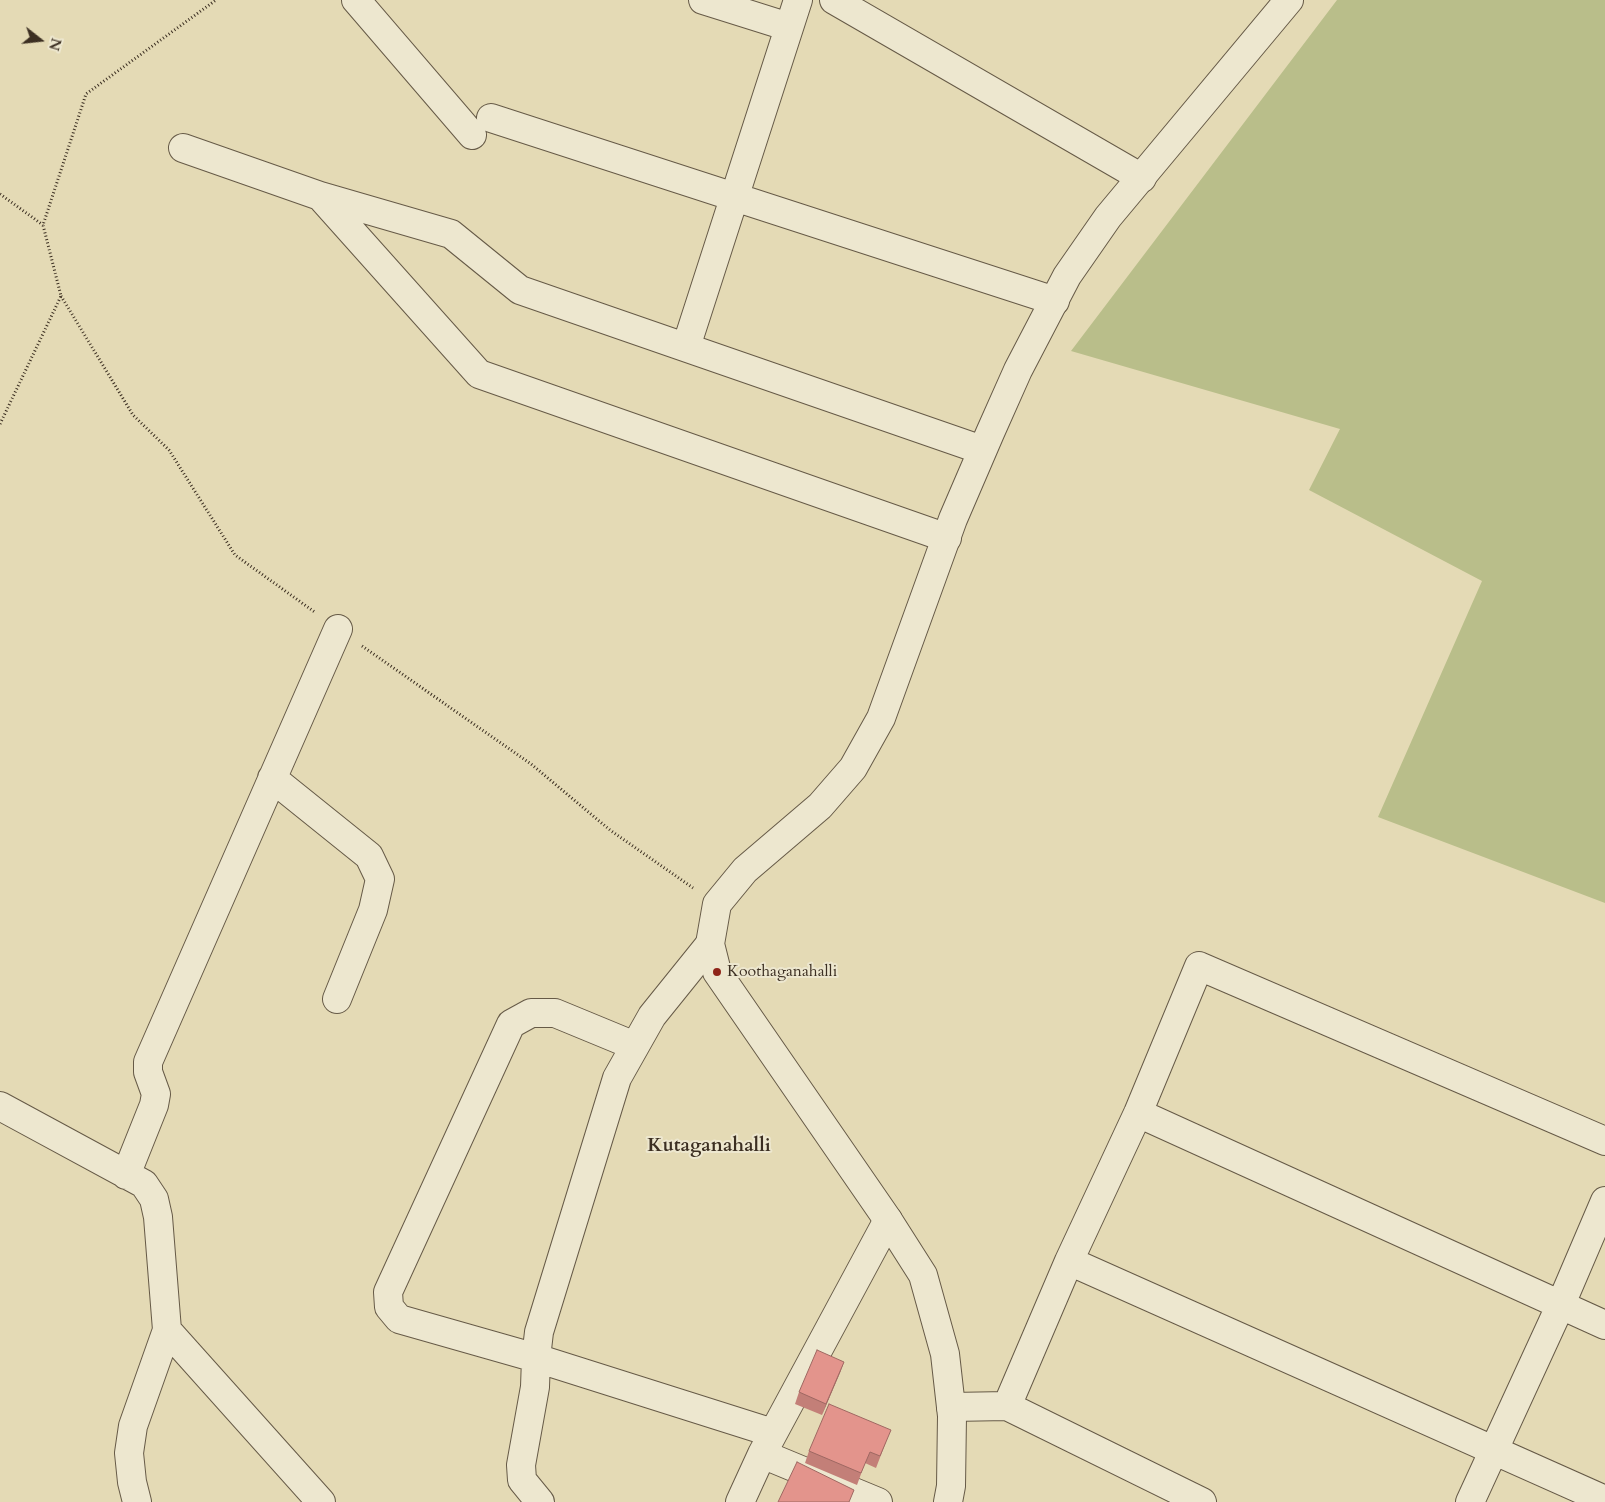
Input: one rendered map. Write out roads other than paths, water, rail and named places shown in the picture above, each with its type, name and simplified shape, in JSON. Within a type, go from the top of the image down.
[{"type":"street","points":[[356,0],[481,127],[734,197],[1054,301]]},
{"type":"street","points":[[703,0],[789,27]]},
{"type":"street","points":[[686,348],[798,0]]},
{"type":"street","points":[[834,0],[1142,178]]},
{"type":"street","points":[[948,1502],[951,1486],[951,1407],[945,1354],[924,1275],[717,972],[710,944],[716,904],[745,870],[820,806],[854,768],[882,718],[947,538],[982,450],[1018,370],[1068,276],[1108,217],[1289,0]]},
{"type":"street","points":[[183,148],[320,196],[450,234],[520,290],[982,450]]},
{"type":"street","points":[[320,196],[479,374],[947,538]]},
{"type":"street","points":[[126,1175],[154,1105],[156,1094],[148,1072],[148,1062],[338,629]]},
{"type":"street","points":[[272,778],[369,856],[380,879],[373,910],[337,999]]},
{"type":"street","points":[[540,1502],[522,1480],[521,1465],[535,1387],[539,1332],[617,1078],[652,1016],[710,944]]},
{"type":"street","points":[[1007,1406],[1069,1261],[1138,1113],[1199,966],[1605,1141]]},
{"type":"street","points":[[635,1046],[555,1013],[531,1013],[511,1024],[388,1292],[389,1307],[399,1319],[536,1358],[768,1444],[878,1502]]},
{"type":"street","points":[[0,1106],[144,1184],[154,1199],[158,1217],[167,1330],[133,1426],[130,1453],[132,1482],[137,1502]]},
{"type":"street","points":[[1138,1113],[1605,1325]]},
{"type":"street","points":[[1470,1502],[1561,1304],[1605,1202]]},
{"type":"street","points":[[740,1502],[768,1444],[888,1220]]},
{"type":"street","points":[[1069,1261],[1605,1500]]},
{"type":"street","points":[[167,1330],[321,1502]]},
{"type":"street","points":[[951,1407],[1007,1406],[1202,1502]]},
{"type":"place","name":"Koothaganahalli","points":[[717,972]]},
{"type":"district","name":"Kutaganahalli","points":[[709,1147]]}]
